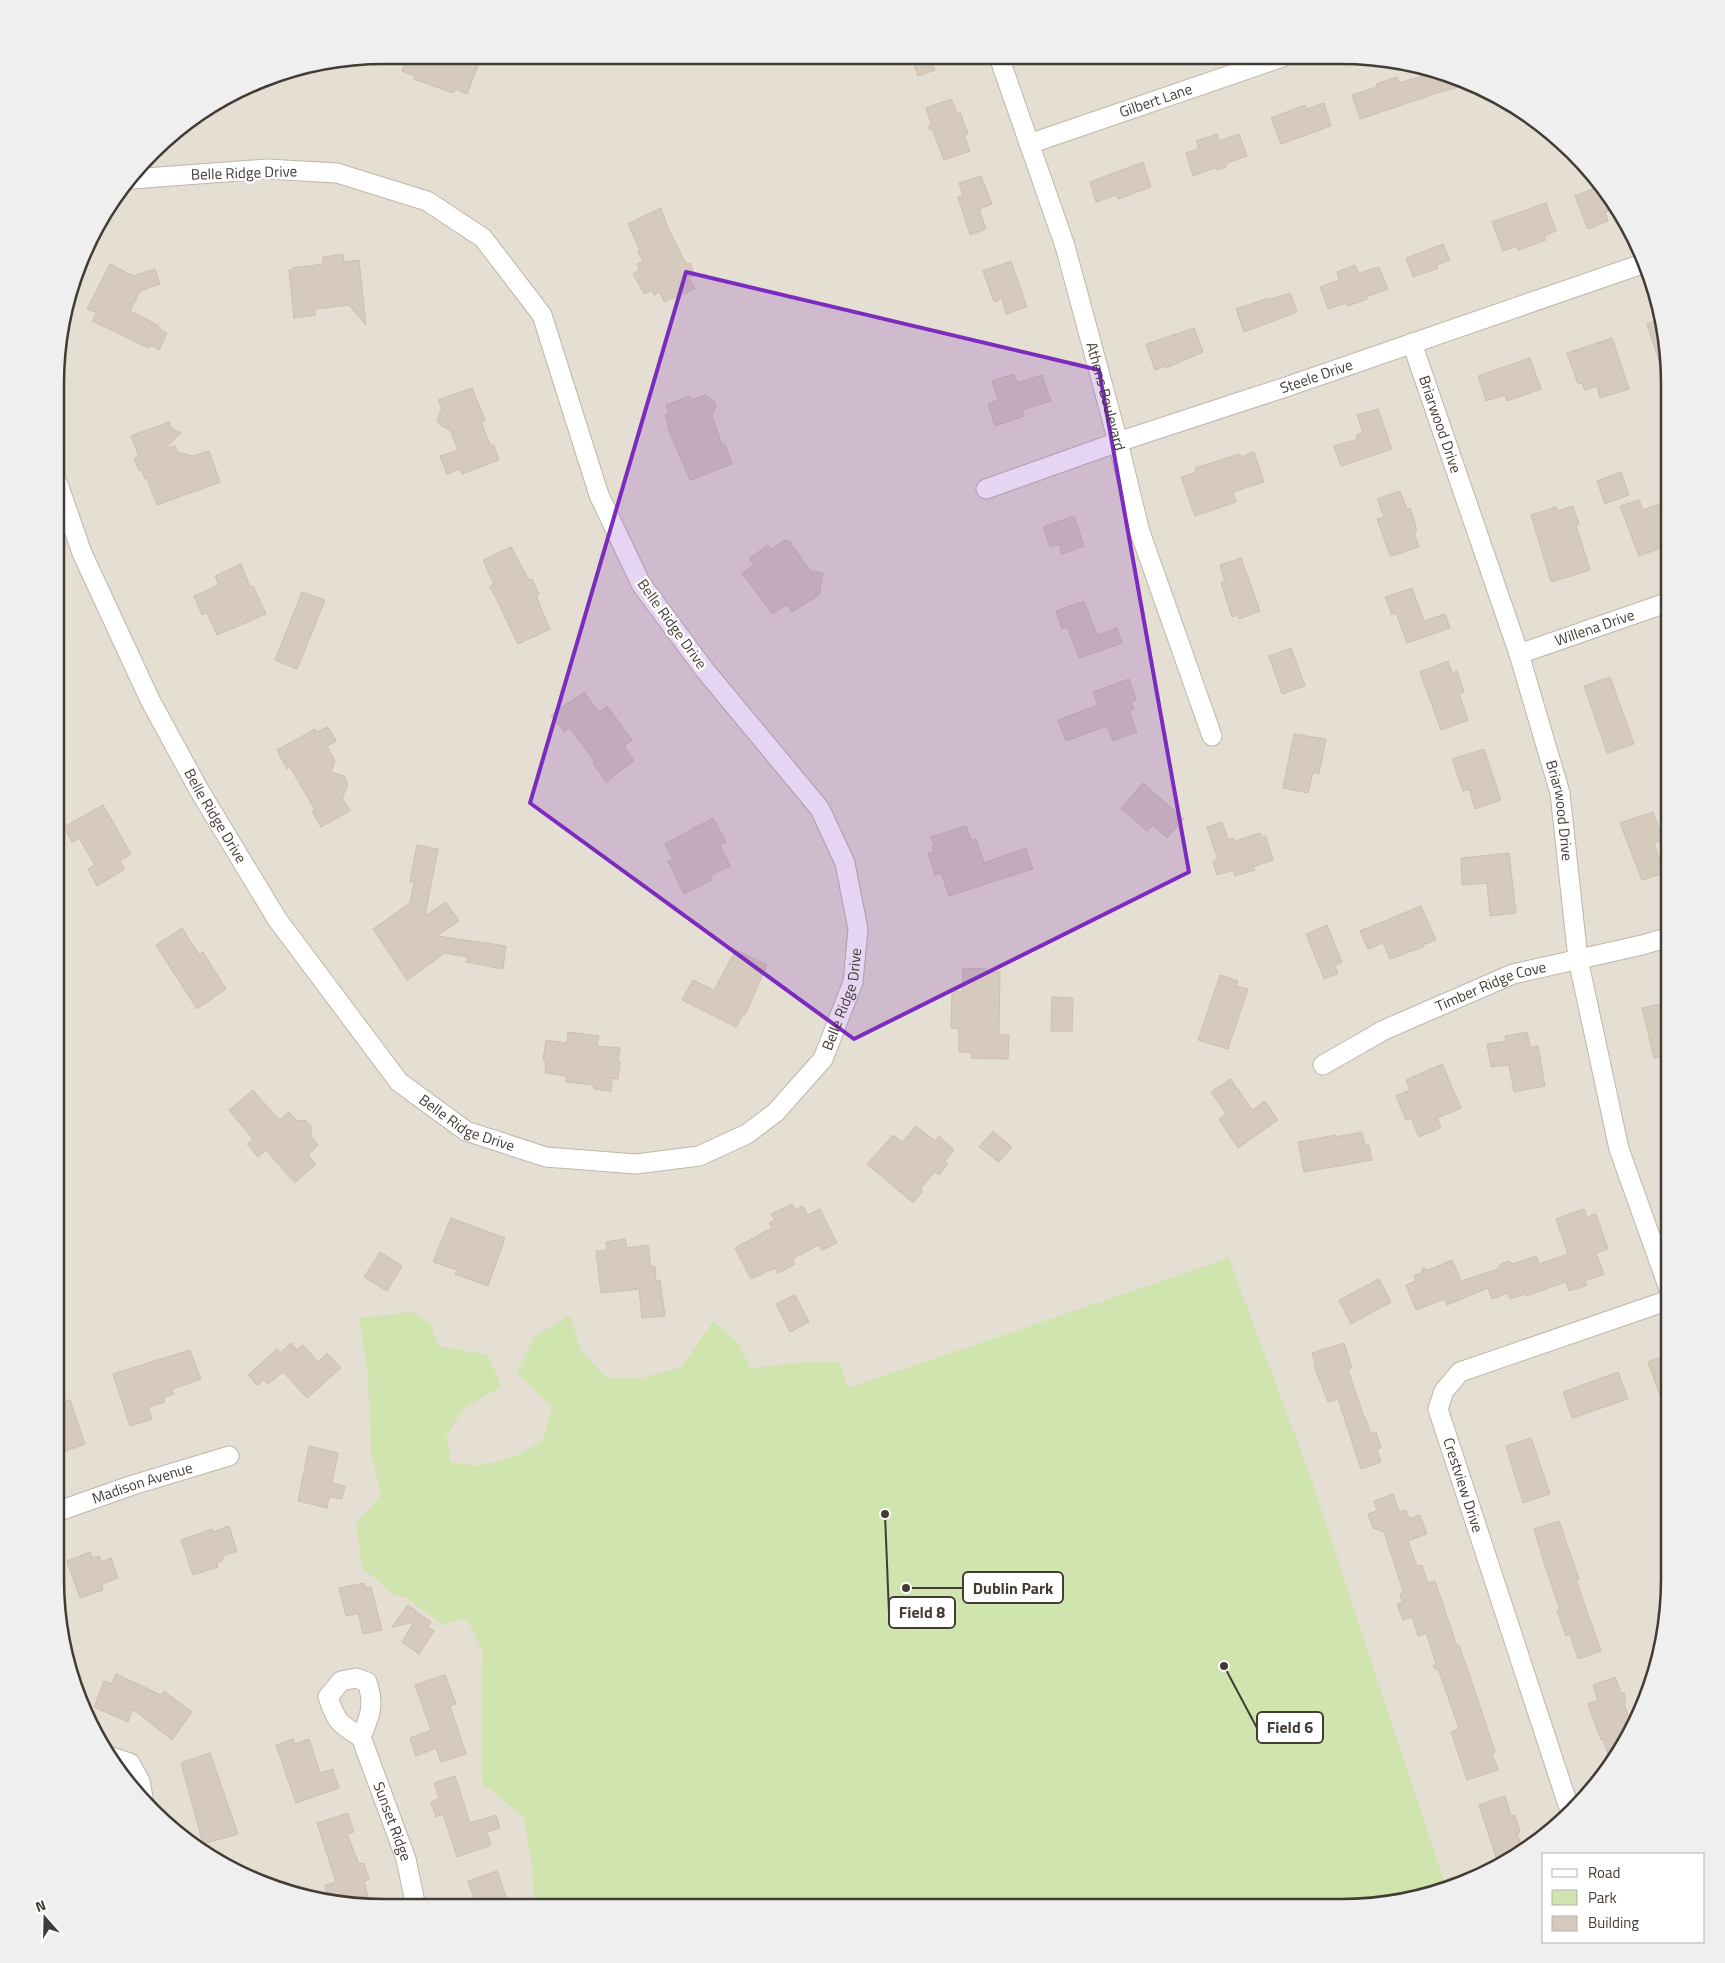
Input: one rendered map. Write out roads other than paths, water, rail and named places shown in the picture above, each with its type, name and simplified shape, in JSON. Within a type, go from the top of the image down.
[{"type":"street","name":"Athens Boulevard","points":[[1001,64],[1065,246],[1118,442],[1140,532],[1212,736]]},
{"type":"street","name":"Gilbert Lane","points":[[1029,144],[1265,64]]},
{"type":"street","name":"Belle Ridge Drive","points":[[64,501],[82,553],[150,700],[199,790],[277,920],[399,1082],[466,1132],[546,1157],[636,1164],[699,1156],[746,1134],[776,1112],[823,1060],[853,982],[858,929],[845,863],[820,809],[704,669],[641,584],[599,495],[542,315],[483,238],[427,201],[337,173],[267,169],[139,179]]},
{"type":"street","name":"Steele Drive","points":[[986,489],[1118,442],[1283,388],[1638,265]]},
{"type":"street","name":"Briarwood Drive","points":[[1412,343],[1519,654],[1560,793],[1578,959],[1619,1149],[1661,1267]]},
{"type":"street","name":"Willena Drive","points":[[1519,654],[1661,605]]},
{"type":"street","name":"Timber Ridge Cove","points":[[1323,1065],[1384,1030],[1513,974],[1661,939]]},
{"type":"street","name":"Crestview Drive","points":[[1568,1806],[1438,1409],[1444,1391],[1460,1372],[1661,1303]]},
{"type":"street","name":"Madison Avenue","points":[[64,1509],[133,1485],[229,1456]]},
{"type":"street","name":"Sunset Ridge","points":[[361,1737],[406,1859],[414,1899]]},
{"type":"street","points":[[120,1760],[130,1763],[140,1781],[141,1788]]},
{"type":"place","name":"Field 8","points":[[885,1514]]},
{"type":"place","name":"Dublin Park","points":[[906,1588]]},
{"type":"place","name":"Field 6","points":[[1224,1666]]}]
